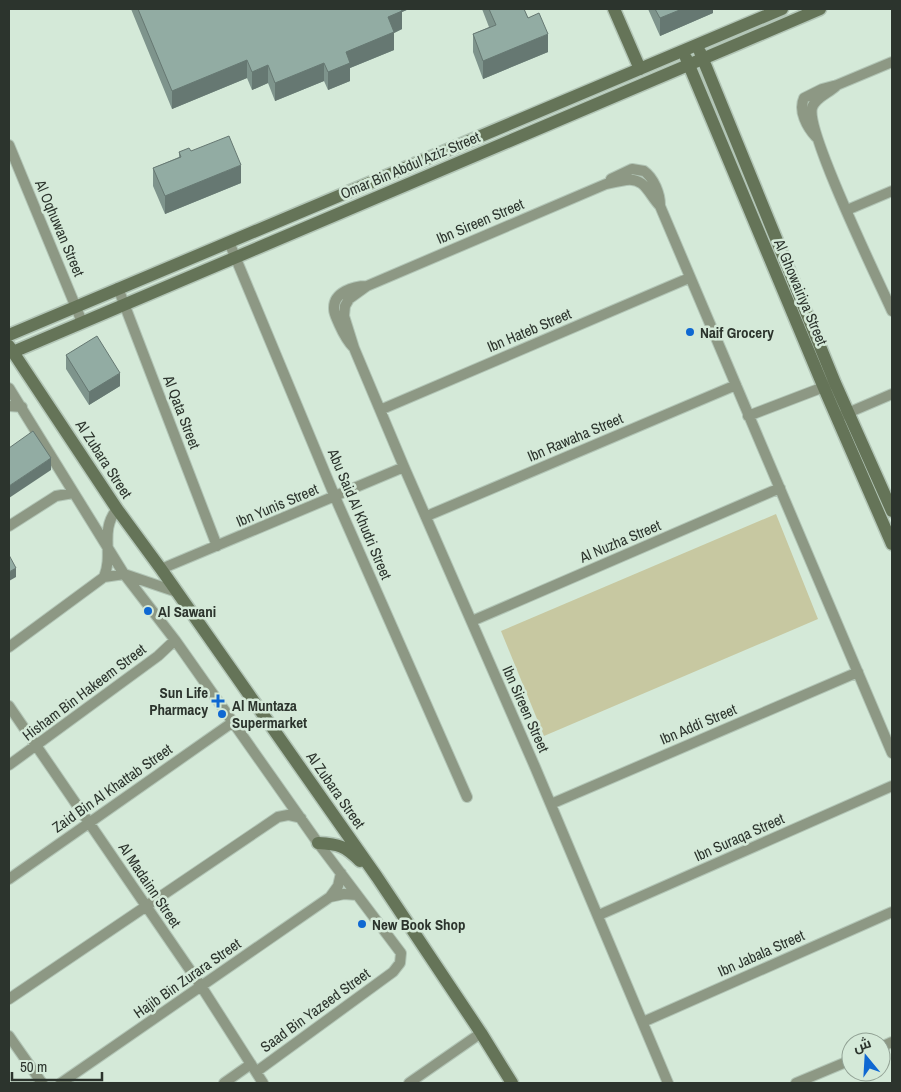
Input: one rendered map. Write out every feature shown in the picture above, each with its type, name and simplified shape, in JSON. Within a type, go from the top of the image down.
[{"type":"street","points":[[614,9],[640,69]]},
{"type":"street","name":"Omar Bin Abdul Aziz Street","points":[[9,334],[782,9]]},
{"type":"street","name":"Omar Bin Abdul Aziz Street","points":[[11,349],[82,322],[820,9]]},
{"type":"street","name":"Al Ghowairiya Street","points":[[697,45],[830,385],[837,417],[892,544]]},
{"type":"street","name":"Al Ghowairiya Street","points":[[682,52],[830,385],[849,412],[892,511]]},
{"type":"street","points":[[892,62],[837,85],[819,99],[814,105],[812,113],[817,139],[892,311]]},
{"type":"street","name":"Al Oqhuwan Street","points":[[9,145],[82,322]]},
{"type":"street","name":"Ibn Sireen Street","points":[[668,1083],[551,804],[354,348],[344,311],[349,299],[367,286],[606,184],[614,177],[632,169],[644,171],[652,180],[659,196],[660,206],[689,278],[892,752]]},
{"type":"street","points":[[847,210],[892,191]]},
{"type":"street","name":"Abu Said Al Khudri Street","points":[[229,242],[335,497],[467,797]]},
{"type":"street","name":"Ibn Hateb Street","points":[[380,410],[689,278]]},
{"type":"street","name":"Al Qata Street","points":[[118,288],[217,546]]},
{"type":"street","name":"Al Zubara Street","points":[[11,349],[117,509],[377,877],[512,1083]]},
{"type":"street","name":"Ibn Rawaha Street","points":[[427,516],[736,385]]},
{"type":"street","points":[[748,416],[830,385]]},
{"type":"street","points":[[9,388],[124,574],[176,640],[318,843],[357,895]]},
{"type":"street","points":[[837,417],[892,394]]},
{"type":"street","points":[[9,406],[22,408]]},
{"type":"street","name":"Ibn Yunis Street","points":[[161,569],[404,467]]},
{"type":"street","name":"Al Nuzha Street","points":[[472,621],[780,488]]},
{"type":"street","points":[[9,526],[56,496],[73,493]]},
{"type":"street","points":[[104,577],[108,564],[108,525],[117,509]]},
{"type":"street","points":[[9,647],[104,577],[124,574],[177,592]]},
{"type":"street","name":"Hisham Bin Hakeem Street","points":[[9,765],[158,656],[176,640]]},
{"type":"street","name":"Ibn Addi Street","points":[[551,804],[858,672]]},
{"type":"street","name":"Al Madainn Street","points":[[9,706],[201,986],[263,1083]]},
{"type":"street","name":"Zaid Bin Al Khattab Street","points":[[9,879],[233,722]]},
{"type":"street","name":"Ibn Suraqa Street","points":[[598,915],[892,786]]},
{"type":"street","points":[[9,999],[278,817],[288,815],[301,818]]},
{"type":"street","points":[[318,843],[338,844],[348,850],[377,877]]},
{"type":"street","name":"Hajib Bin Zurara Street","points":[[61,1083],[330,897],[338,886],[341,874]]},
{"type":"street","name":"Hajib Bin Zurara Street","points":[[330,897],[344,894],[357,895]]},
{"type":"street","name":"Saad Bin Yazeed Street","points":[[224,1083],[253,1068],[393,972],[400,963],[400,953],[357,895]]},
{"type":"street","name":"Ibn Jabala Street","points":[[643,1022],[892,912]]},
{"type":"street","points":[[409,1083],[481,1034]]},
{"type":"street","points":[[9,1036],[42,1083]]},
{"type":"street","points":[[796,1083],[841,1064]]},
{"type":"green space","points":[[776,514],[818,619],[544,736],[501,631]]},
{"type":"building","points":[[138,9],[401,9],[402,11],[388,17],[394,32],[346,52],[350,63],[328,72],[324,63],[275,83],[268,65],[252,72],[247,60],[172,91]]},
{"type":"building","points":[[489,9],[524,9],[528,18],[539,13],[548,34],[483,61],[473,34],[496,25]]},
{"type":"building","points":[[655,9],[682,9],[660,18]]},
{"type":"building","points":[[229,136],[241,165],[165,196],[153,168],[181,157],[179,152],[189,148],[191,151]]},
{"type":"building","points":[[97,336],[120,373],[89,392],[66,355]]},
{"type":"building","points":[[33,431],[51,458],[9,486],[9,448]]},
{"type":"building","points":[[9,555],[16,568],[9,572]]},
{"type":"place","name":"Naif Grocery","points":[[690,332]]},
{"type":"place","name":"Al Sawani","points":[[148,611]]},
{"type":"place","name":"Sun Life Pharmacy","points":[[218,701]]},
{"type":"place","name":"Al Muntaza Supermarket","points":[[222,714]]},
{"type":"place","name":"New Book Shop","points":[[362,924]]}]
